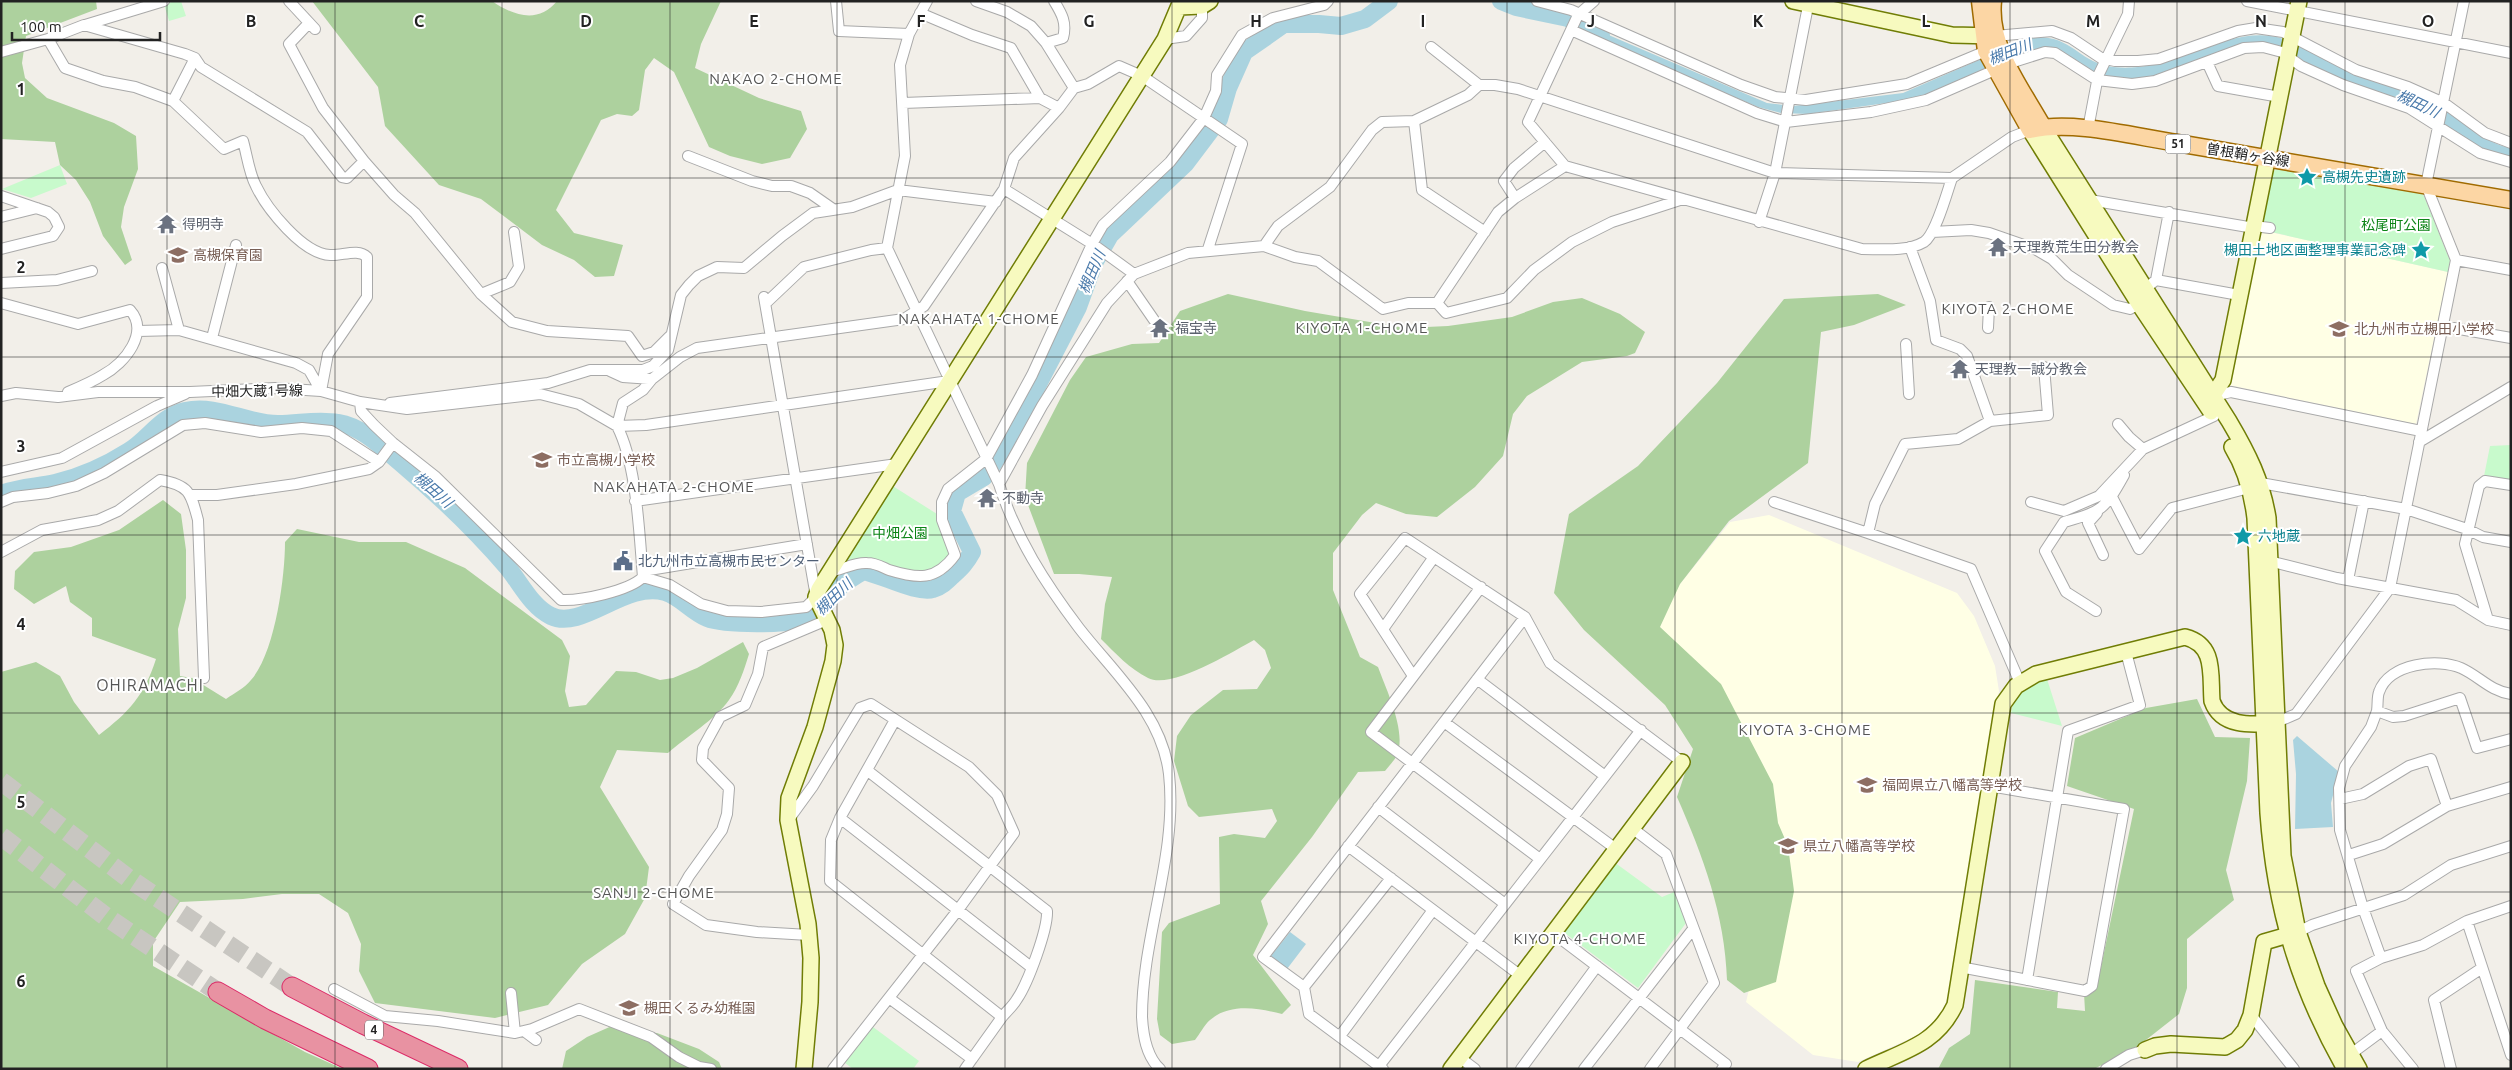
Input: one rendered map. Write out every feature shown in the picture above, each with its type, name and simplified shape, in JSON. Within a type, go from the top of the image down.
[{"type":"highway","name":"4","points":[[292,987],[363,1024],[458,1069]]},
{"type":"highway","points":[[218,992],[300,1037],[368,1069]]},
{"type":"main road","points":[[1980,1],[1991,42],[2001,66],[2036,129]]},
{"type":"main road","points":[[1991,42],[1992,1]]},
{"type":"main road","name":"曽根鞘ヶ谷線","points":[[2036,129],[2088,129],[2511,200]]},
{"type":"street","points":[[1,52],[48,39],[84,25],[164,1]]},
{"type":"street","points":[[289,1],[312,26],[288,44],[323,108],[364,161],[394,195],[415,213],[481,294],[512,322],[547,331],[628,336],[642,356],[654,352],[670,336]]},
{"type":"street","points":[[836,1],[839,31],[909,34]]},
{"type":"street","points":[[927,1],[909,34],[900,65],[905,156],[887,248],[997,480],[1008,512],[1024,547],[1079,628],[1130,691],[1158,732],[1169,772],[1169,818],[1147,966],[1142,1015],[1148,1050],[1154,1063],[1160,1069]]},
{"type":"street","points":[[976,1],[1015,17],[1031,26],[1046,43],[1074,88]]},
{"type":"street","points":[[1046,43],[1064,38],[1066,30],[1064,17],[1054,1]]},
{"type":"street","points":[[829,572],[865,563],[876,564],[914,576],[930,576],[948,565],[955,555],[942,520],[942,502],[948,489],[986,459],[1032,375],[1103,225],[1211,123],[1217,74],[1242,35],[1273,18],[1324,5],[1328,1]]},
{"type":"street","points":[[1537,1],[1571,10],[1578,15],[1742,85],[1789,100],[1806,100],[1907,84],[1991,42],[2052,31],[2070,38],[2104,61],[2138,62],[2159,59],[2238,31],[2256,28],[2282,32],[2290,47],[2343,84],[2409,108],[2439,123],[2480,153],[2511,162]]},
{"type":"street","points":[[1594,1],[1578,15],[1528,122],[1565,166],[1759,222],[1806,232],[1862,249],[1910,247],[1925,241],[1932,232],[1952,178],[2012,137],[2036,129]]},
{"type":"street","points":[[1793,1],[1991,42]]},
{"type":"street","points":[[2088,129],[2098,78],[2104,61],[2128,14],[2129,1]]},
{"type":"street","points":[[2247,1],[2298,6],[2511,53]]},
{"type":"street","points":[[1866,1069],[1937,1034],[1947,1021],[1955,1005],[2003,704],[2008,694],[2020,682],[2036,674],[2185,637],[2197,640],[2207,654],[2215,708],[2222,716],[2236,723],[2271,723],[2296,714],[2390,588],[2456,260],[2426,185],[2464,1]]},
{"type":"street","points":[[1759,222],[1775,173],[1809,3]]},
{"type":"street","points":[[809,935],[757,932],[706,925],[674,904],[689,876],[722,830],[727,814],[729,788],[702,760],[703,748],[720,717],[745,705],[758,674],[763,647],[822,609],[829,572],[1165,39],[1180,4],[1206,4],[1202,18],[1186,36],[1165,39]]},
{"type":"street","points":[[2211,405],[2223,380],[2239,295],[2262,228],[2269,158],[2298,6]]},
{"type":"street","points":[[920,13],[972,35],[1010,48],[1040,98]]},
{"type":"street","points":[[84,25],[162,46],[195,58],[201,67],[307,132],[342,177],[347,178],[364,161]]},
{"type":"street","points":[[1572,28],[1757,113],[1786,118],[1871,112],[1926,100],[2001,66],[2045,52],[2056,53],[2098,78],[2132,84],[2155,81],[2244,48],[2263,47],[2282,52],[2290,47],[2306,45],[2356,70],[2408,87],[2443,104],[2485,133],[2511,143]]},
{"type":"street","points":[[48,39],[64,68],[104,81],[135,87],[173,101],[224,150],[244,141],[255,186],[295,237],[313,250],[329,256],[357,253],[367,257],[367,297],[328,354],[321,391]]},
{"type":"street","points":[[1431,47],[1479,85],[1505,86],[1775,173],[1952,178]]},
{"type":"street","points":[[173,101],[195,58]]},
{"type":"street","points":[[2207,62],[2218,86],[2280,97]]},
{"type":"street","points":[[643,574],[635,501],[624,441],[617,426],[624,403],[643,390],[652,379],[680,357],[697,348],[904,319],[917,312],[924,306],[996,202],[1004,189],[1014,158],[1059,108],[1074,88],[1088,84],[1120,66],[1132,70],[1242,144],[1208,249]]},
{"type":"street","points":[[1264,246],[1278,226],[1330,187],[1372,130],[1382,122],[1414,121],[1468,95],[1479,85]]},
{"type":"street","points":[[902,103],[1040,98],[1059,108]]},
{"type":"street","points":[[1414,121],[1422,190],[1485,232]]},
{"type":"street","points":[[2036,129],[2150,284],[2211,405]]},
{"type":"street","points":[[2036,129],[2139,304],[2250,457],[2271,723]]},
{"type":"street","points":[[1515,198],[1504,181],[1514,168],[1545,142]]},
{"type":"street","points":[[688,156],[752,181],[772,186],[791,186],[810,193],[833,209]]},
{"type":"street","points":[[1437,303],[1498,212],[1515,198],[1565,166]]},
{"type":"street","points":[[1004,189],[1106,254],[1130,278],[1154,320]]},
{"type":"street","points":[[375,404],[548,382],[590,370],[643,370],[652,366],[668,350],[670,336],[680,308],[681,295],[688,285],[698,276],[717,267],[744,268],[753,265],[782,236],[813,213],[852,207],[898,190],[996,202]]},
{"type":"street","points":[[1,196],[48,212],[54,217],[59,226],[53,236],[1,249]]},
{"type":"street","points":[[997,480],[1107,303],[1130,278],[1188,253],[1208,249],[1264,246],[1295,257],[1318,262],[1383,309],[1408,303],[1437,303],[1446,313],[1506,298],[1534,270],[1572,242],[1612,222],[1683,199]]},
{"type":"street","points":[[2090,200],[2262,228]]},
{"type":"street","points":[[1,217],[37,208]]},
{"type":"street","points":[[2150,284],[2169,212]]},
{"type":"street","points":[[1932,232],[1971,230],[1995,235],[2035,249],[2052,260],[2068,275],[2113,305],[2130,309],[2139,304]]},
{"type":"street","points":[[481,294],[510,282],[519,268],[514,232]]},
{"type":"street","points":[[212,338],[236,245]]},
{"type":"street","points":[[1910,247],[1930,301],[1936,340],[1960,349],[1967,356],[1990,421]]},
{"type":"street","points":[[804,1069],[810,1002],[809,935],[788,820],[789,798],[815,727],[833,661],[835,645],[822,609],[807,544],[765,300],[804,267],[871,250],[887,248]]},
{"type":"street","points":[[2456,260],[2511,270]]},
{"type":"street","points":[[162,268],[179,330]]},
{"type":"street","points":[[1,283],[57,280],[92,271]]},
{"type":"street","points":[[2150,284],[2239,295]]},
{"type":"street","points":[[1,303],[78,324],[130,310],[135,315],[138,332],[129,354],[105,375],[58,397]]},
{"type":"street","points":[[1988,307],[1988,328]]},
{"type":"street","points":[[2442,326],[2511,338]]},
{"type":"street","points":[[138,332],[179,330],[296,363],[309,370],[321,391]]},
{"type":"street","points":[[1906,344],[1909,394]]},
{"type":"street","points":[[1868,533],[1875,504],[1905,444],[1958,439],[1990,421],[2048,415],[2044,367]]},
{"type":"street","points":[[610,371],[623,377],[652,379]]},
{"type":"street","points":[[617,426],[646,425],[950,381]]},
{"type":"street","name":"中畑大蔵1号線","points":[[1,396],[16,393],[58,397],[98,392],[190,392],[275,388],[321,391],[360,402],[408,410],[540,394],[578,404],[617,426]]},
{"type":"street","points":[[2419,442],[2511,388]]},
{"type":"street","points":[[1,472],[62,458],[158,406],[190,392]]},
{"type":"street","points":[[2031,502],[2064,511],[2099,496],[2143,450],[2231,392],[2421,431]]},
{"type":"street","points":[[360,402],[361,412],[393,443],[436,477],[548,590],[561,600],[575,601],[626,587],[643,574],[807,544]]},
{"type":"street","points":[[1,502],[13,496],[48,493],[76,486],[104,473],[183,425],[198,423],[261,432],[302,428],[331,431],[380,460]]},
{"type":"street","points":[[2118,424],[2128,437],[2143,450]]},
{"type":"street","points":[[191,495],[217,495],[296,484],[369,469],[380,460],[393,443]]},
{"type":"street","points":[[2103,555],[2088,523],[2112,497],[2132,461]]},
{"type":"street","points":[[635,501],[896,464]]},
{"type":"street","points":[[1,552],[42,530],[98,520],[118,511],[160,480],[184,486],[191,495],[198,520],[204,678]]},
{"type":"street","points":[[2488,620],[2465,544],[2467,529],[2479,486],[2486,481],[2511,485]]},
{"type":"street","points":[[2252,484],[2268,518],[2271,858],[2292,934],[2305,991],[2324,1033],[2345,1069]]},
{"type":"street","points":[[2112,497],[2139,549],[2172,508],[2252,484],[2406,509],[2467,529],[2483,537],[2511,542]]},
{"type":"street","points":[[2348,580],[2364,501]]},
{"type":"street","points":[[1774,502],[1971,569],[2020,682]]},
{"type":"street","points":[[2096,611],[2066,592],[2045,552],[2064,522],[2098,512]]},
{"type":"street","points":[[1413,676],[1360,594],[1405,538],[1525,617],[1550,663],[1682,762],[1455,1063],[1475,1069]]},
{"type":"street","points":[[1383,629],[1434,558]]},
{"type":"street","points":[[2269,561],[2348,580],[2456,600],[2488,620],[2511,625]]},
{"type":"street","points":[[643,574],[670,585],[701,604],[727,611],[761,612],[806,607],[822,609]]},
{"type":"street","points":[[1481,587],[1371,732],[1540,859]]},
{"type":"street","points":[[1525,617],[1263,956],[1304,987],[1309,1014],[1381,1067],[1641,730]]},
{"type":"street","points":[[2027,980],[2068,731],[2140,705],[2126,652]]},
{"type":"street","points":[[2381,958],[2363,908],[2349,855],[2340,830],[2339,788],[2345,766],[2371,727],[2377,711],[2379,691],[2386,681],[2406,668],[2420,664],[2446,663],[2470,672],[2480,682],[2499,692],[2511,694]]},
{"type":"street","points":[[1477,679],[1605,776]]},
{"type":"street","points":[[2377,711],[2394,717],[2404,716],[2460,698],[2477,748],[2511,738]]},
{"type":"street","points":[[788,820],[813,786],[860,708],[871,704],[969,767],[997,795],[1014,833],[958,910],[834,1069]]},
{"type":"street","points":[[896,720],[840,818],[831,840],[830,881],[1002,1017]]},
{"type":"street","points":[[1444,722],[1616,850]]},
{"type":"street","points":[[2340,799],[2363,794],[2408,766],[2430,759],[2447,806]]},
{"type":"street","points":[[868,771],[992,865],[1047,911],[1048,921],[1017,999],[964,1069]]},
{"type":"street","points":[[1960,967],[2085,991],[2092,986],[2124,809],[1990,786]]},
{"type":"street","points":[[2349,855],[2383,844],[2447,806],[2511,787]]},
{"type":"street","points":[[1378,807],[1505,904]]},
{"type":"street","points":[[840,818],[1031,967]]},
{"type":"street","points":[[1632,828],[1666,854],[1692,929],[1714,983],[1650,1069]]},
{"type":"street","points":[[1348,846],[1521,976]]},
{"type":"street","points":[[2106,1069],[2129,1056],[2155,1046],[2171,1044],[2225,1047],[2237,1040],[2245,1030],[2251,1015],[2264,942],[2404,895],[2451,865],[2511,846]]},
{"type":"street","points":[[1304,987],[1391,878]]},
{"type":"street","points":[[2413,1069],[2382,1031],[2356,971],[2381,958],[2423,945],[2467,921],[2511,906]]},
{"type":"street","points":[[1340,1036],[1433,910]]},
{"type":"street","points":[[2467,921],[2511,1055]]},
{"type":"street","points":[[1584,1069],[1692,929]]},
{"type":"street","points":[[1553,932],[1726,1064],[1722,1069]]},
{"type":"street","points":[[2292,934],[2359,1069]]},
{"type":"street","points":[[1520,1069],[1597,966]]},
{"type":"street","points":[[2451,1069],[2434,1000],[2482,968]]},
{"type":"street","points":[[334,989],[385,1016],[520,1032],[536,1040]]},
{"type":"street","points":[[512,992],[520,1032]]},
{"type":"street","points":[[889,998],[972,1059]]},
{"type":"street","points":[[520,1032],[580,1009],[651,1037],[679,1057],[699,1067],[711,1069]]},
{"type":"street","points":[[2251,1015],[2294,1069]]},
{"type":"street","points":[[2350,1054],[2382,1031]]},
{"type":"shaded area","name":"北九州市立槻田小学校","points":[[2261,230],[2448,272],[2416,424],[2229,385]]},
{"type":"shaded area","name":"福岡県立八幡高等学校","points":[[1769,515],[1957,593],[1974,616],[1995,666],[1999,691],[1950,991],[1941,1014],[1929,1030],[1858,1062],[1813,1055],[1746,1002],[1757,956],[1771,870],[1660,652],[1660,609],[1730,522]]},
{"type":"green space","points":[[1,1],[96,1],[97,9],[26,36],[22,63],[25,78],[47,98],[114,123],[136,136],[138,169],[124,207],[121,227],[132,260],[125,265],[103,236],[90,202],[76,180],[60,165],[55,142],[1,139]]},
{"type":"green space","points":[[181,1],[186,16],[169,21],[164,4]]},
{"type":"green space","points":[[312,1],[492,1],[517,14],[534,15],[542,13],[557,1],[721,1],[701,44],[695,68],[759,98],[801,111],[807,129],[790,158],[762,164],[730,156],[709,147],[674,72],[654,58],[645,70],[639,110],[632,116],[617,114],[601,120],[556,210],[574,233],[623,245],[614,276],[595,277],[574,260],[542,245],[481,199],[439,185],[385,126],[378,87]]},
{"type":"green space","points":[[60,165],[67,184],[31,198],[2,189]]},
{"type":"green space","name":"松尾町公園","points":[[2280,168],[2421,193],[2424,196],[2451,263],[2448,272],[2262,230],[2272,172]]},
{"type":"green space","points":[[1228,294],[1305,311],[1405,328],[1448,326],[1512,317],[1553,302],[1582,298],[1620,314],[1645,332],[1635,353],[1627,356],[1582,362],[1527,396],[1513,414],[1503,456],[1475,487],[1437,517],[1406,514],[1376,503],[1362,515],[1333,553],[1333,590],[1360,657],[1378,667],[1386,687],[1399,735],[1397,755],[1385,771],[1358,772],[1312,837],[1261,901],[1268,924],[1253,955],[1291,1005],[1282,1014],[1244,1008],[1226,1011],[1210,1020],[1195,1040],[1172,1044],[1160,1035],[1157,1019],[1162,932],[1169,923],[1220,904],[1219,837],[1234,834],[1265,838],[1277,821],[1272,809],[1199,817],[1188,806],[1174,761],[1177,736],[1191,715],[1223,690],[1257,689],[1271,668],[1265,650],[1254,640],[1201,668],[1171,679],[1158,680],[1148,678],[1117,655],[1101,639],[1105,604],[1112,577],[1054,574],[1025,497],[1027,463],[1070,380],[1086,357],[1132,344],[1159,343],[1180,311]]},
{"type":"green space","points":[[1878,294],[1906,305],[1854,325],[1821,332],[1808,463],[1729,521],[1680,584],[1660,627],[1721,684],[1773,784],[1778,823],[1788,846],[1794,891],[1776,982],[1744,993],[1727,980],[1722,932],[1711,886],[1696,841],[1677,797],[1693,749],[1665,705],[1584,630],[1554,593],[1569,514],[1638,466],[1717,383],[1784,299]]},
{"type":"green space","points":[[2511,445],[2511,482],[2484,476],[2490,446]]},
{"type":"green space","name":"中畑公園","points":[[888,483],[937,514],[951,553],[947,561],[925,573],[912,573],[876,562],[841,568]]},
{"type":"green space","points":[[163,500],[181,514],[186,550],[186,598],[178,629],[180,676],[192,678],[226,699],[249,683],[259,668],[266,652],[281,594],[285,542],[297,529],[359,542],[406,542],[465,568],[562,640],[570,656],[565,691],[569,707],[586,705],[616,671],[636,672],[660,680],[673,678],[697,668],[743,642],[749,654],[738,684],[733,695],[709,721],[668,753],[617,750],[600,787],[649,867],[645,898],[625,934],[582,964],[548,1005],[495,1018],[375,1003],[359,971],[361,944],[348,913],[319,894],[282,894],[243,899],[180,902],[153,942],[153,966],[305,1052],[343,1069],[1,1069],[1,672],[36,662],[60,676],[74,702],[99,735],[127,711],[141,693],[156,659],[92,636],[92,618],[70,602],[66,586],[34,604],[14,589],[15,571],[34,552],[71,547],[119,530]]},
{"type":"green space","points":[[2047,679],[2062,726],[2011,713],[2018,694],[2033,684]]},
{"type":"green space","points":[[2197,699],[2215,737],[2250,738],[2247,781],[2226,870],[2234,900],[2187,939],[2187,988],[2179,1014],[2137,1047],[2094,1069],[1938,1069],[1949,1048],[1970,1034],[1975,980],[2058,992],[2057,1008],[2085,1011],[2084,993],[2097,986],[2134,809],[2067,786],[2075,738],[2146,708]]},
{"type":"green space","points":[[1614,862],[1662,897],[1674,892],[1686,923],[1638,988],[1562,931]]},
{"type":"green space","points":[[614,1025],[638,1033],[657,1033],[699,1049],[719,1062],[722,1069],[562,1069],[566,1051],[587,1037]]},
{"type":"green space","points":[[873,1027],[919,1061],[913,1069],[853,1069],[845,1063]]},
{"type":"water","points":[[1579,25],[1604,33],[1767,103],[1792,106],[1903,93],[2032,37],[2045,37],[2056,40],[2065,43],[2097,63],[2111,67],[2127,68],[2156,64],[2229,40],[2247,36],[2266,35],[2304,46],[2426,98],[2444,108],[2489,140],[2511,148],[2511,159],[2489,154],[2425,112],[2377,95],[2267,45],[2142,80],[2106,78],[2041,50],[2019,53],[1942,89],[1915,99],[1808,114],[1781,113],[1758,107],[1588,35],[1579,29]]},
{"type":"water","points":[[2297,736],[2339,772],[2331,803],[2333,827],[2295,829],[2296,774],[2293,740]]},
{"type":"water","points":[[1290,932],[1306,944],[1287,969],[1271,956]]},
{"type":"waterway","name":"槻田川","points":[[1,494],[21,488],[55,483],[93,470],[129,451],[162,423],[176,414],[185,411],[209,410],[255,421],[278,424],[331,422],[347,425],[364,433],[416,476],[470,526],[508,568],[532,601],[551,616],[563,619],[576,617],[620,598],[650,590],[671,594],[707,618],[729,622],[780,623],[808,619],[816,615],[838,588],[863,571],[918,589],[936,588],[944,584],[972,552],[952,511],[957,493],[984,477],[1009,440],[1078,307],[1094,263],[1110,235],[1185,164],[1219,119],[1228,88],[1244,52],[1284,24],[1341,26],[1365,19],[1389,1]]},
{"type":"waterway","name":"槻田川","points":[[1501,1],[1516,7],[1568,18],[1601,36]]},
{"type":"tunnel","points":[[1,781],[128,878],[292,987]]},
{"type":"tunnel","points":[[1,836],[105,916],[218,992]]},
{"type":"place","name":"高槻先史遺跡","points":[[2307,177]]},
{"type":"place","name":"得明寺","points":[[167,224]]},
{"type":"place","name":"天理教荒生田分教会","points":[[1998,247]]},
{"type":"place","name":"槻田土地区画整理事業記念碑","points":[[2421,250]]},
{"type":"place","name":"高槻保育園","points":[[178,255]]},
{"type":"place","name":"福宝寺","points":[[1160,328]]},
{"type":"place","name":"北九州市立槻田小学校","points":[[2339,329]]},
{"type":"place","name":"天理教一誠分教会","points":[[1960,369]]},
{"type":"place","name":"市立高槻小学校","points":[[542,460]]},
{"type":"place","name":"不動寺","points":[[987,498]]},
{"type":"place","name":"六地蔵","points":[[2243,536]]},
{"type":"place","name":"北九州市立高槻市民センター","points":[[623,561]]},
{"type":"place","name":"福岡県立八幡高等学校","points":[[1867,785]]},
{"type":"place","name":"県立八幡高等学校","points":[[1788,846]]},
{"type":"place","name":"槻田くるみ幼稚園","points":[[629,1008]]},
{"type":"district","name":"NAKAO 2-CHOME","points":[[776,79]]},
{"type":"district","name":"KIYOTA 2-CHOME","points":[[2008,309]]},
{"type":"district","name":"NAKAHATA 1-CHOME","points":[[979,319]]},
{"type":"district","name":"KIYOTA 1-CHOME","points":[[1362,328]]},
{"type":"district","name":"NAKAHATA 2-CHOME","points":[[674,487]]},
{"type":"district","name":"OHIRAMACHI","points":[[150,685]]},
{"type":"district","name":"KIYOTA 3-CHOME","points":[[1805,730]]},
{"type":"district","name":"SANJI 2-CHOME","points":[[654,893]]},
{"type":"district","name":"KIYOTA 4-CHOME","points":[[1580,939]]}]
